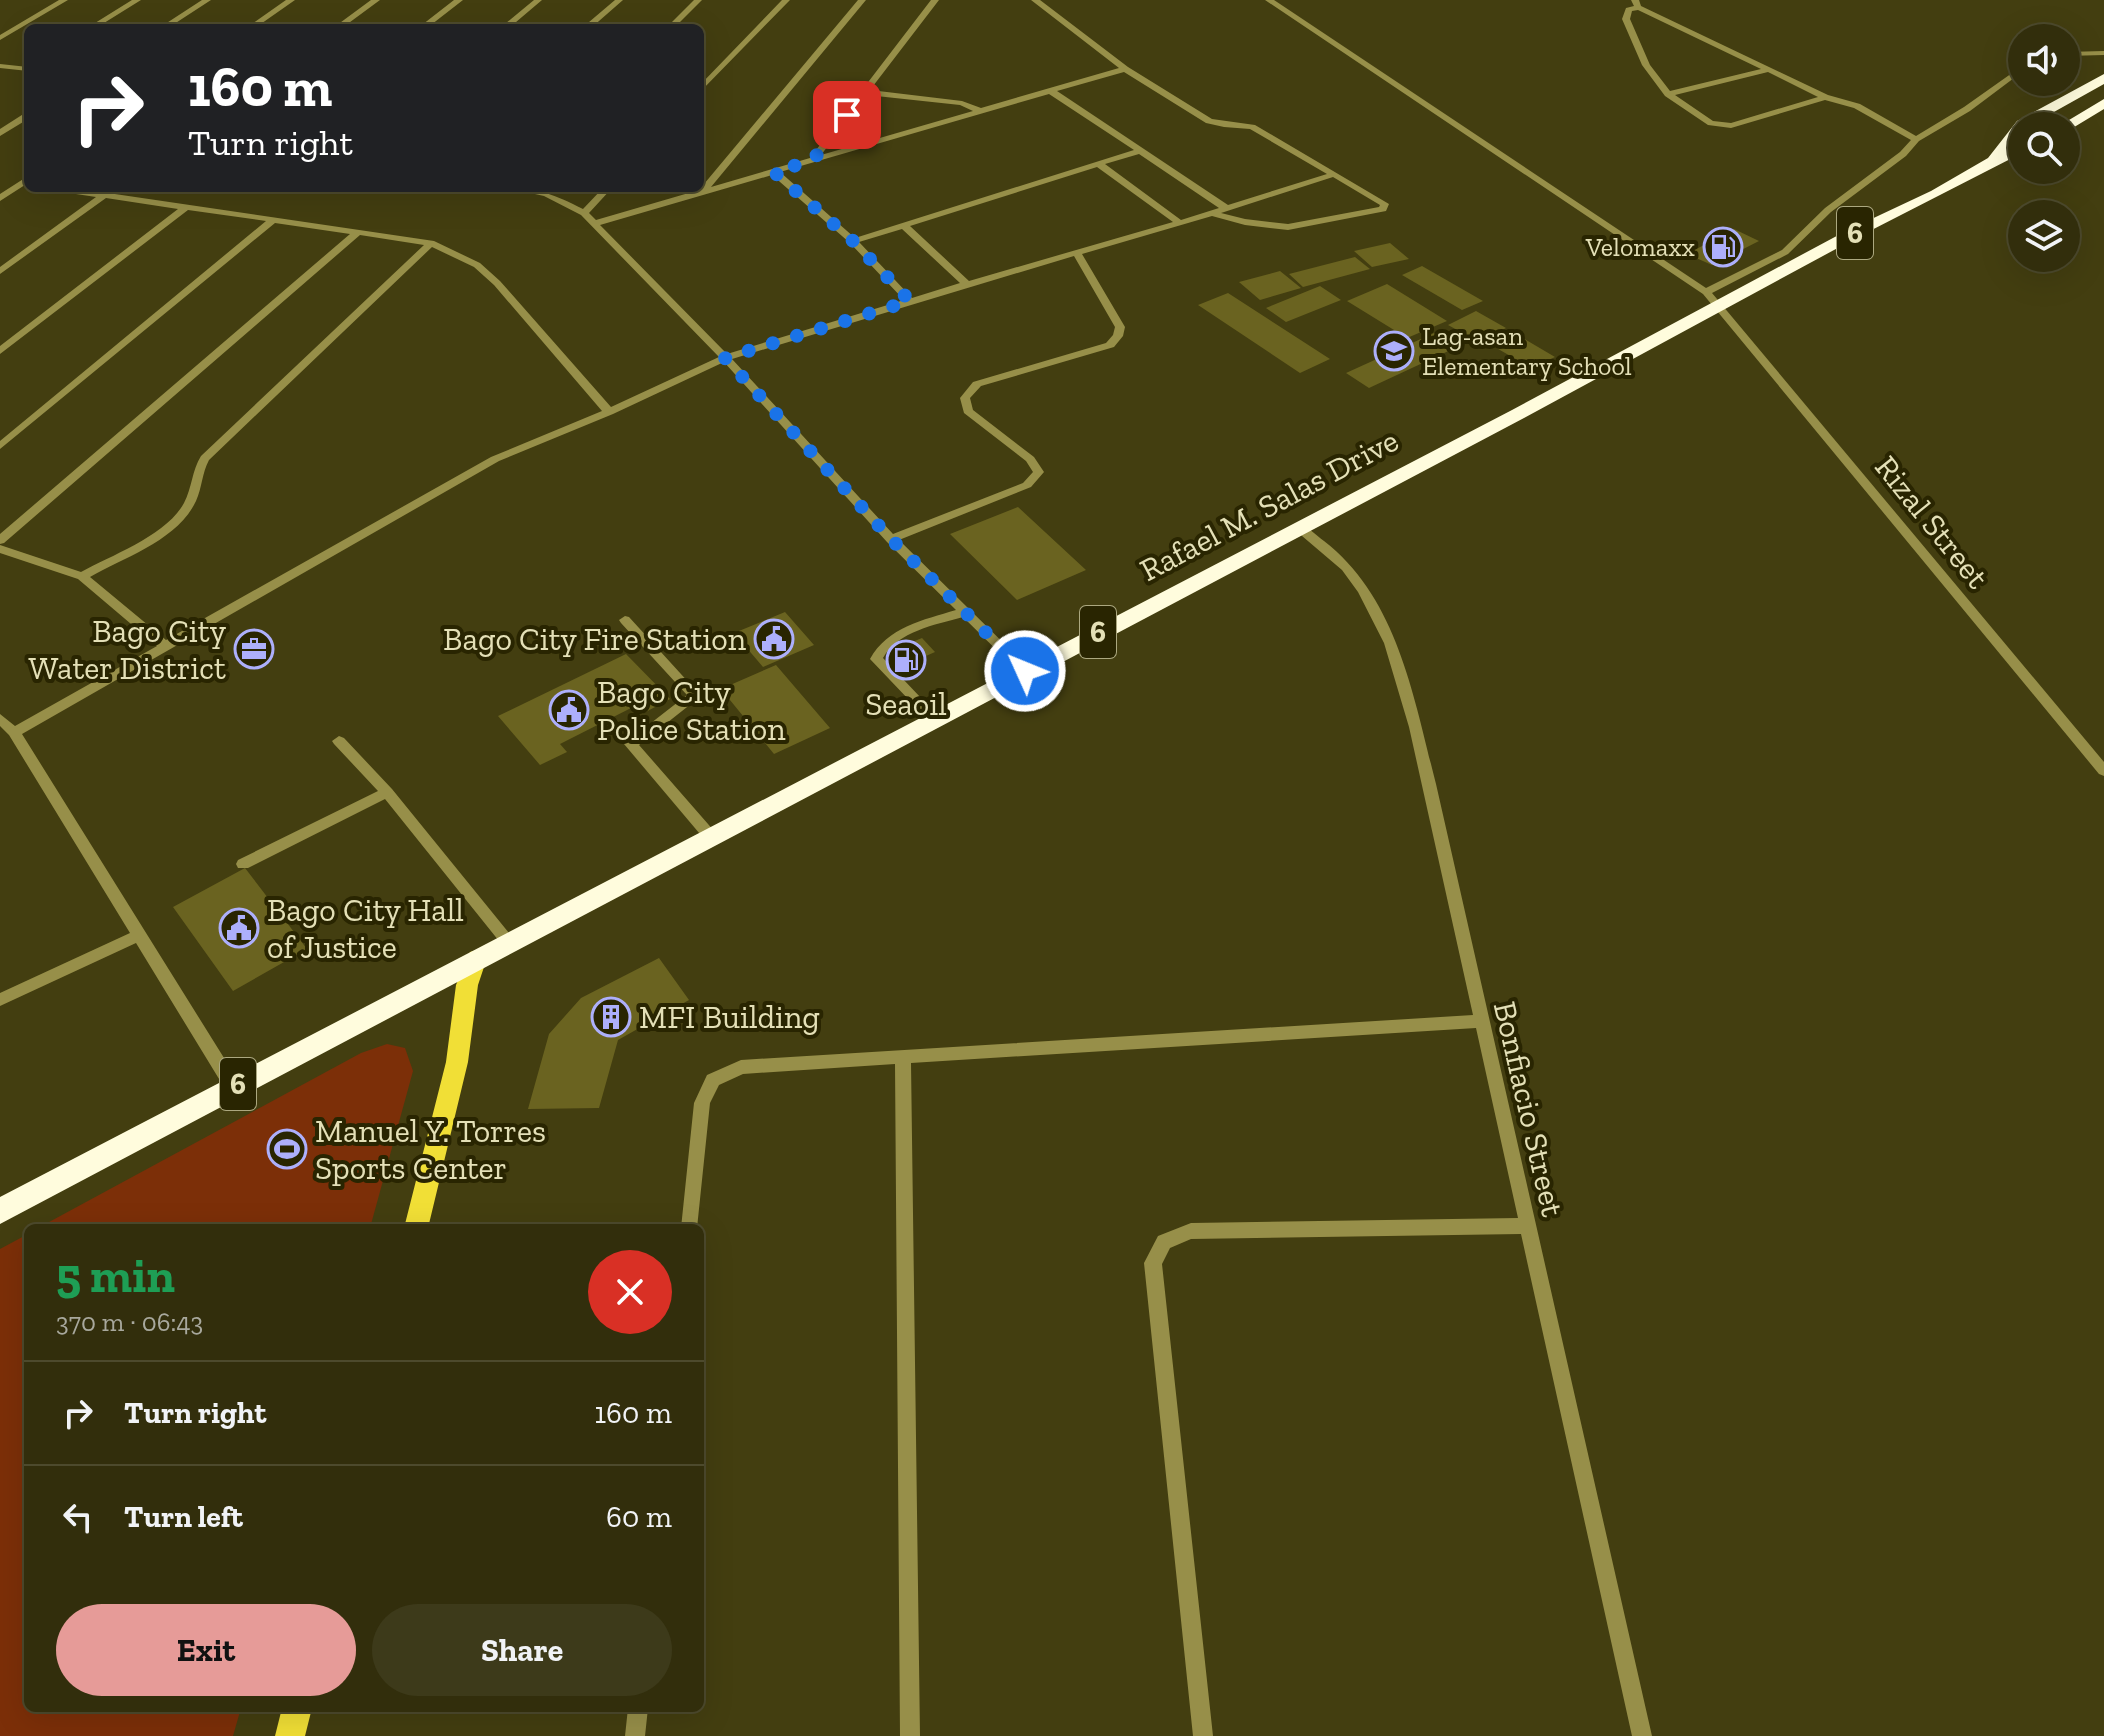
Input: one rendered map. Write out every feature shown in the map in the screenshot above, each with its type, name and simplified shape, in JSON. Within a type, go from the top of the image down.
[{"type":"highway","points":[[1991,162],[2022,124],[2104,78]]},
{"type":"highway","points":[[2080,118],[2104,103]]},
{"type":"highway","name":"6","points":[[1713,299],[1936,194],[2008,154]]},
{"type":"highway","name":"Rafael M. Salas Drive","points":[[0,1211],[1025,671],[1304,531],[1713,299]]},
{"type":"main road","points":[[417,1224],[457,1062],[467,985],[477,958]]},
{"type":"main road","points":[[290,1736],[296,1712]]},
{"type":"street","points":[[0,38],[64,0]]},
{"type":"street","points":[[98,24],[137,0]]},
{"type":"street","points":[[169,24],[207,0]]},
{"type":"street","points":[[256,24],[291,0]]},
{"type":"street","points":[[343,24],[376,0]]},
{"type":"street","points":[[427,24],[459,0]]},
{"type":"street","points":[[509,24],[538,0]]},
{"type":"street","points":[[591,24],[619,0]]},
{"type":"street","points":[[674,24],[698,0]]},
{"type":"street","points":[[704,86],[786,0]]},
{"type":"street","points":[[704,189],[862,0]]},
{"type":"street","points":[[813,160],[935,0]]},
{"type":"street","points":[[1035,0],[1125,69],[1209,121],[1252,127],[1385,204],[1383,209],[1288,227],[1245,222],[1212,213]]},
{"type":"street","name":"Rizal Street","points":[[1269,0],[1713,299],[2104,771]]},
{"type":"street","points":[[1825,97],[1725,127],[1711,123],[1668,94],[1646,65],[1626,19],[1629,10],[1636,4],[1825,97],[1857,106],[1916,139]]},
{"type":"street","points":[[2080,54],[2104,53]]},
{"type":"street","points":[[0,66],[24,68]]},
{"type":"street","points":[[593,224],[1125,69]]},
{"type":"street","points":[[1668,94],[1768,70]]},
{"type":"street","points":[[1713,299],[1785,252],[1828,210],[1903,154],[1916,139],[1967,109],[2008,78]]},
{"type":"street","points":[[1051,91],[1226,208]]},
{"type":"street","points":[[864,92],[962,103],[978,110]]},
{"type":"street","points":[[0,133],[24,118]]},
{"type":"street","points":[[0,120],[24,124]]},
{"type":"street","points":[[853,241],[1139,151]]},
{"type":"street","points":[[1099,164],[1180,223]]},
{"type":"street","points":[[774,172],[853,241],[910,301]]},
{"type":"street","points":[[14,732],[495,459],[609,412],[725,358],[1332,175]]},
{"type":"street","points":[[0,198],[24,183]]},
{"type":"street","points":[[83,192],[431,243],[477,265],[497,283],[609,412]]},
{"type":"street","points":[[535,192],[546,194],[584,213],[725,358],[891,539],[1025,671]]},
{"type":"street","points":[[584,213],[604,192]]},
{"type":"street","points":[[0,271],[104,195]]},
{"type":"street","points":[[0,351],[186,207]]},
{"type":"street","points":[[0,446],[273,220]]},
{"type":"street","points":[[903,225],[967,284]]},
{"type":"street","points":[[0,540],[358,232]]},
{"type":"street","points":[[82,576],[174,522],[193,497],[196,470],[205,458],[431,243]]},
{"type":"street","points":[[891,539],[1027,485],[1039,472],[1030,459],[968,411],[965,398],[977,384],[1110,345],[1118,336],[1120,327],[1076,252]]},
{"type":"street","name":"Bonfiacio Street","points":[[1304,531],[1332,553],[1357,582],[1394,649],[1429,784],[1642,1736]]},
{"type":"street","points":[[0,549],[82,576],[166,647]]},
{"type":"street","points":[[935,719],[876,659],[879,650],[898,636],[964,612]]},
{"type":"street","points":[[625,620],[695,696],[631,744],[710,836]]},
{"type":"street","points":[[0,719],[14,732],[233,1087]]},
{"type":"street","points":[[339,741],[387,792],[508,942]]},
{"type":"street","points":[[243,864],[387,792]]},
{"type":"street","points":[[0,1000],[139,935]]},
{"type":"street","points":[[689,1224],[702,1103],[713,1080],[741,1067],[1481,1021]]},
{"type":"street","points":[[903,1057],[910,1736]]},
{"type":"street","points":[[1203,1736],[1153,1263],[1164,1242],[1191,1231],[1527,1226]]},
{"type":"street","points":[[635,1736],[638,1712]]},
{"type":"shaded area","name":"Manuel Y. Torres Sports Center","points":[[387,1044],[405,1048],[413,1071],[371,1224],[45,1224],[361,1053]]},
{"type":"shaded area","points":[[24,1236],[24,1712],[240,1712],[233,1736],[0,1736],[0,1249]]},
{"type":"building","name":"Velomaxx","points":[[1734,229],[1759,241],[1712,265],[1687,254]]},
{"type":"building","points":[[1390,243],[1409,259],[1372,267],[1354,251]]},
{"type":"building","points":[[1355,257],[1370,269],[1303,287],[1289,274]]},
{"type":"building","points":[[1422,266],[1483,301],[1462,310],[1402,275]]},
{"type":"building","points":[[1280,271],[1301,288],[1260,300],[1239,282]]},
{"type":"building","points":[[1387,284],[1447,321],[1407,338],[1347,301]]},
{"type":"building","points":[[1320,286],[1341,300],[1286,322],[1266,308]]},
{"type":"building","points":[[1228,293],[1330,359],[1300,373],[1198,305]]},
{"type":"building","points":[[1476,311],[1506,328],[1479,342],[1448,325]]},
{"type":"building","points":[[1511,331],[1555,357],[1531,368],[1486,342]]},
{"type":"building","points":[[1434,333],[1457,347],[1369,388],[1346,373]]},
{"type":"building","points":[[1018,507],[1086,570],[1017,600],[950,534]]},
{"type":"building","name":"Bago City Fire Station","points":[[785,612],[814,645],[763,667],[734,633]]},
{"type":"building","name":"Seaoil","points":[[922,638],[935,652],[901,667],[888,652]]},
{"type":"building","name":"Bago City Police Station","points":[[626,654],[670,699],[642,714],[635,706],[560,744],[567,752],[540,765],[498,716]]},
{"type":"building","points":[[776,665],[830,728],[774,754],[721,689]]},
{"type":"building","name":"Bago City Hall of Justice","points":[[245,868],[307,949],[233,991],[173,907]]},
{"type":"building","name":"MFI Building","points":[[659,958],[689,1000],[618,1040],[599,1108],[528,1109],[549,1034],[581,998]]},
{"type":"place","name":"Velomaxx","points":[[1723,247]]},
{"type":"place","name":"Lag-asan Elementary School","points":[[1394,351]]},
{"type":"place","name":"Bago City Fire Station","points":[[774,639]]},
{"type":"place","name":"Bago City Water District","points":[[254,649]]},
{"type":"place","name":"Seaoil","points":[[906,660]]},
{"type":"place","name":"Bago City Police Station","points":[[569,710]]},
{"type":"place","name":"Bago City Hall of Justice","points":[[239,928]]},
{"type":"place","name":"MFI Building","points":[[611,1017]]},
{"type":"place","name":"Manuel Y. Torres Sports Center","points":[[287,1149]]},
{"type":"route","points":[[847,115],[813,160],[774,172],[853,241],[910,301],[725,358],[891,539],[1025,671]]}]
